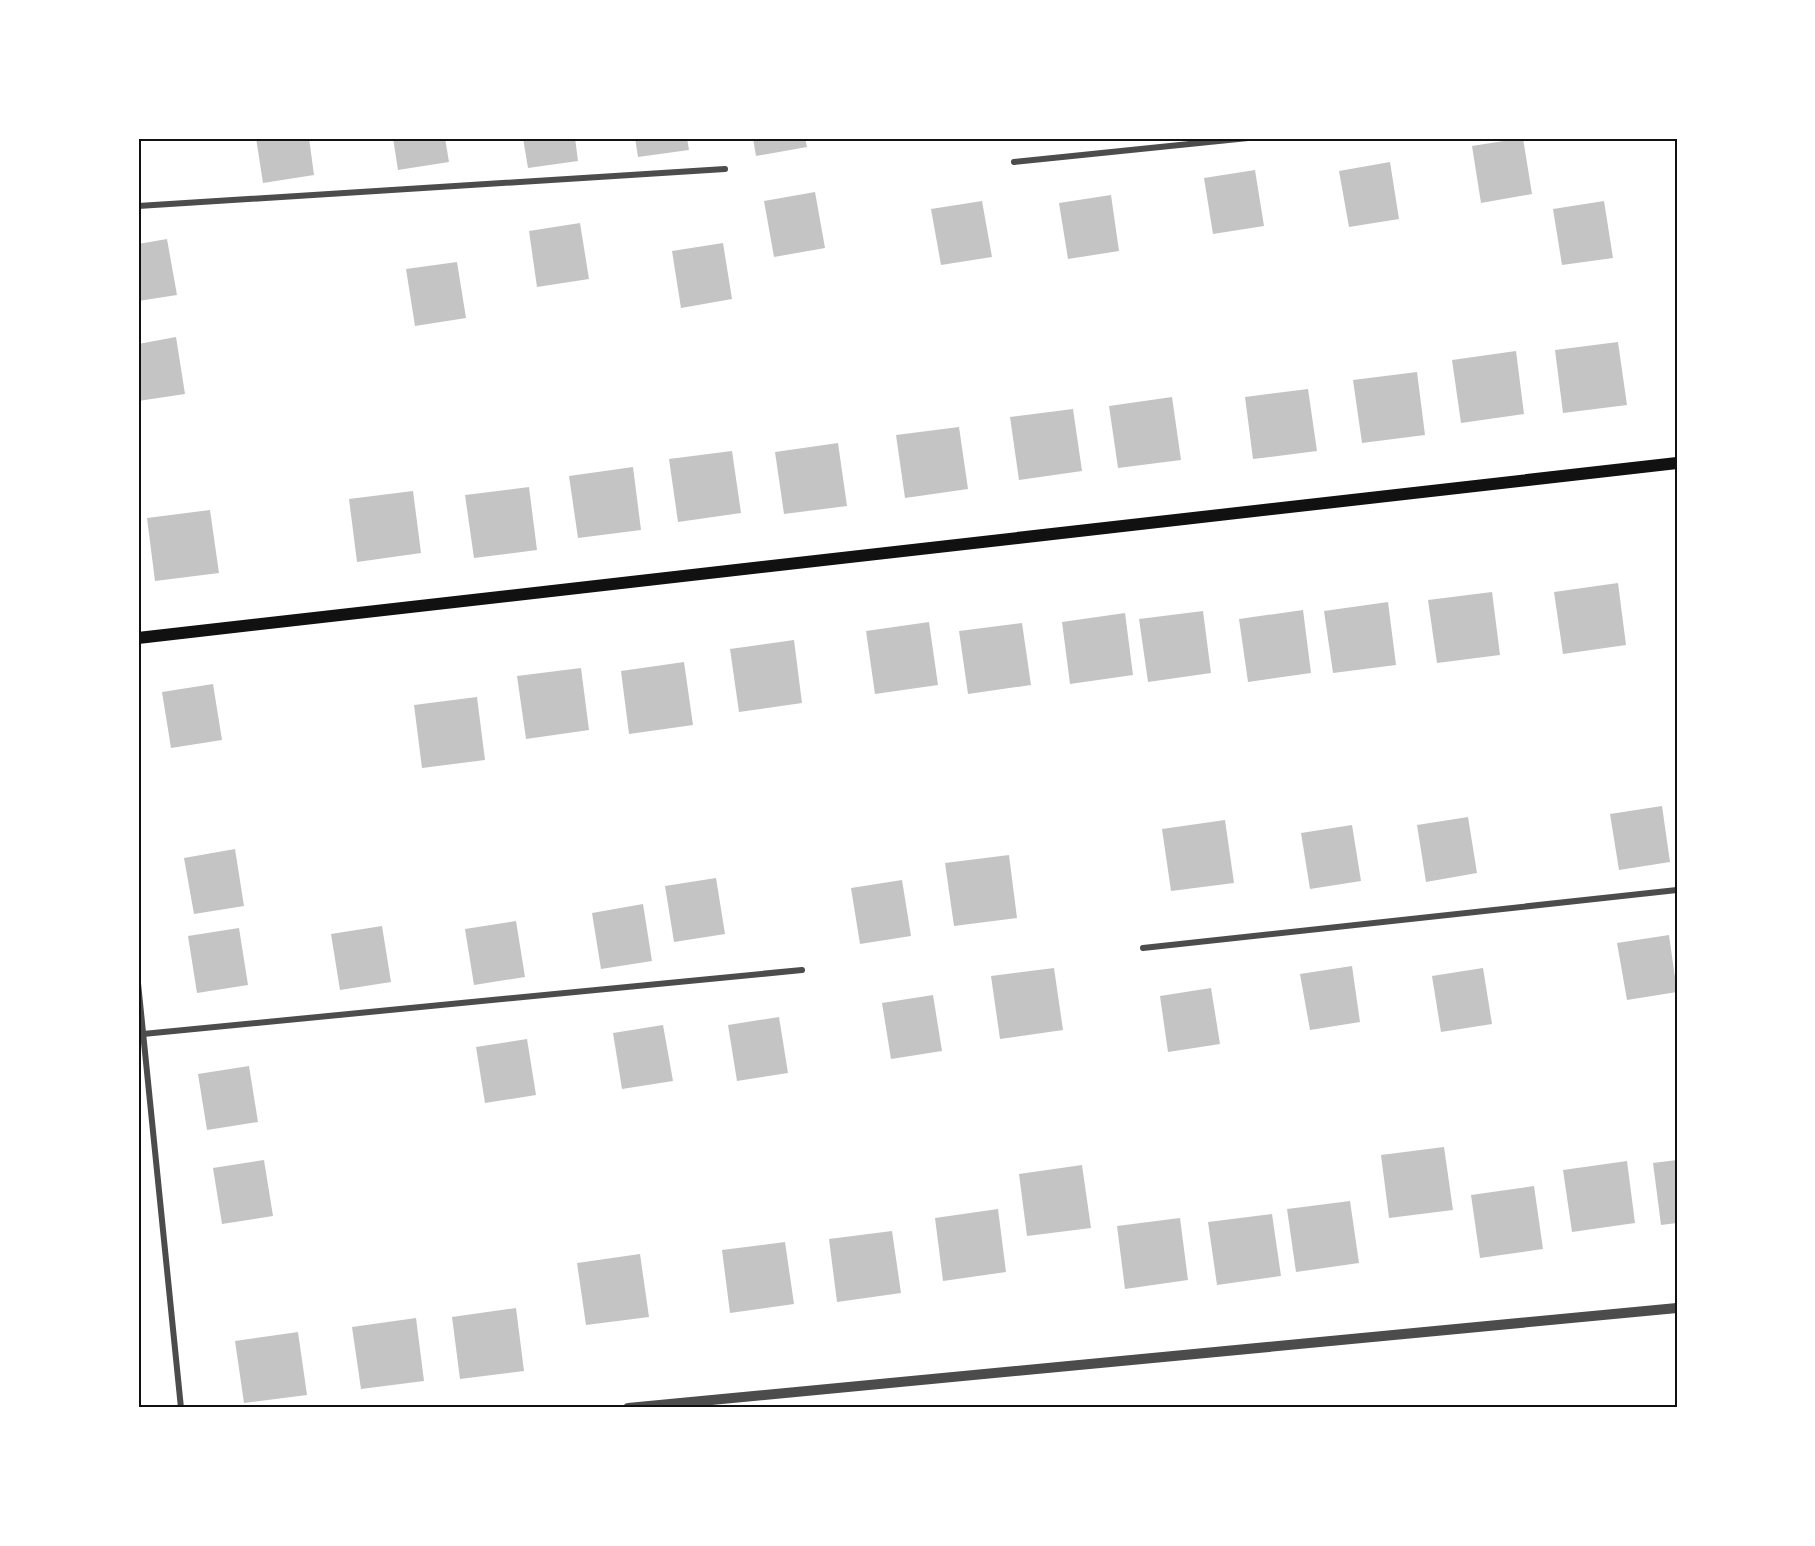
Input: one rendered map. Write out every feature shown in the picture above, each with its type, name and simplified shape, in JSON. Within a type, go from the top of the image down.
[{"type":"main road","points":[[138,638],[1677,464]]},
{"type":"street","points":[[1014,162],[1248,138]]},
{"type":"street","points":[[138,206],[725,169]]},
{"type":"street","points":[[1143,948],[1677,890]]},
{"type":"street","points":[[143,1034],[802,970]]},
{"type":"street","points":[[138,983],[181,1408]]},
{"type":"street","points":[[628,1408],[1677,1308]]},
{"type":"building","points":[[256,138],[309,138],[314,175],[263,183]]},
{"type":"building","points":[[393,138],[445,138],[449,162],[398,170]]},
{"type":"building","points":[[523,138],[575,138],[578,161],[528,168]]},
{"type":"building","points":[[635,138],[687,138],[689,150],[638,157]]},
{"type":"building","points":[[753,138],[805,138],[807,147],[756,156]]},
{"type":"building","points":[[1523,138],[1532,194],[1481,203],[1472,146]]},
{"type":"building","points":[[1390,162],[1399,219],[1349,227],[1339,171]]},
{"type":"building","points":[[1255,170],[1264,226],[1213,234],[1204,178]]},
{"type":"building","points":[[815,192],[825,248],[774,257],[764,201]]},
{"type":"building","points":[[1111,195],[1119,251],[1068,259],[1059,203]]},
{"type":"building","points":[[982,201],[992,257],[941,265],[931,209]]},
{"type":"building","points":[[1604,201],[1613,258],[1562,265],[1553,209]]},
{"type":"building","points":[[580,223],[589,279],[537,287],[529,231]]},
{"type":"building","points":[[167,239],[177,295],[138,301],[138,244]]},
{"type":"building","points":[[723,243],[732,299],[681,308],[672,251]]},
{"type":"building","points":[[457,262],[466,318],[415,326],[406,269]]},
{"type":"building","points":[[176,337],[185,394],[138,401],[138,344]]},
{"type":"building","points":[[1618,342],[1627,405],[1563,413],[1555,350]]},
{"type":"building","points":[[1516,351],[1524,414],[1461,423],[1452,360]]},
{"type":"building","points":[[1417,372],[1425,435],[1362,443],[1353,380]]},
{"type":"building","points":[[1308,389],[1317,451],[1253,459],[1245,397]]},
{"type":"building","points":[[1172,397],[1181,460],[1118,468],[1109,406]]},
{"type":"building","points":[[1073,409],[1082,471],[1019,480],[1010,417]]},
{"type":"building","points":[[959,427],[968,489],[905,498],[896,435]]},
{"type":"building","points":[[838,443],[847,506],[784,514],[775,452]]},
{"type":"building","points":[[732,451],[741,513],[678,522],[669,459]]},
{"type":"building","points":[[633,467],[641,530],[578,538],[569,476]]},
{"type":"building","points":[[529,487],[537,550],[474,558],[465,495]]},
{"type":"building","points":[[413,491],[421,553],[357,562],[349,499]]},
{"type":"building","points":[[210,510],[219,573],[155,581],[147,518]]},
{"type":"building","points":[[1618,583],[1626,645],[1563,654],[1554,592]]},
{"type":"building","points":[[1492,592],[1500,655],[1437,663],[1428,600]]},
{"type":"building","points":[[1388,602],[1396,665],[1333,673],[1324,611]]},
{"type":"building","points":[[1303,610],[1311,673],[1248,682],[1239,619]]},
{"type":"building","points":[[1203,611],[1211,673],[1148,682],[1139,619]]},
{"type":"building","points":[[1125,613],[1133,675],[1070,684],[1062,622]]},
{"type":"building","points":[[929,622],[938,685],[875,694],[866,631]]},
{"type":"building","points":[[1022,623],[1031,685],[968,694],[959,631]]},
{"type":"building","points":[[794,640],[802,703],[739,712],[730,649]]},
{"type":"building","points":[[684,662],[693,725],[629,734],[621,671]]},
{"type":"building","points":[[581,668],[589,730],[526,739],[517,676]]},
{"type":"building","points":[[213,684],[222,740],[171,748],[162,692]]},
{"type":"building","points":[[477,697],[485,760],[422,768],[414,705]]},
{"type":"building","points":[[1662,806],[1670,862],[1619,870],[1610,814]]},
{"type":"building","points":[[1468,817],[1477,873],[1426,882],[1417,825]]},
{"type":"building","points":[[1225,820],[1234,883],[1171,891],[1162,829]]},
{"type":"building","points":[[1352,825],[1361,881],[1310,889],[1301,833]]},
{"type":"building","points":[[235,849],[244,906],[194,914],[184,858]]},
{"type":"building","points":[[1009,855],[1017,918],[954,926],[945,863]]},
{"type":"building","points":[[716,878],[725,934],[674,942],[665,886]]},
{"type":"building","points":[[902,880],[911,936],[860,944],[851,888]]},
{"type":"building","points":[[643,904],[652,961],[601,969],[592,913]]},
{"type":"building","points":[[516,921],[525,977],[474,985],[465,929]]},
{"type":"building","points":[[382,926],[391,982],[340,990],[331,934]]},
{"type":"building","points":[[239,928],[248,985],[197,993],[188,936]]},
{"type":"building","points":[[1669,935],[1677,992],[1627,1000],[1617,943]]},
{"type":"building","points":[[1352,966],[1360,1022],[1310,1030],[1300,974]]},
{"type":"building","points":[[1054,968],[1063,1030],[1000,1039],[991,976]]},
{"type":"building","points":[[1483,968],[1492,1024],[1441,1032],[1432,976]]},
{"type":"building","points":[[1211,988],[1220,1044],[1168,1052],[1160,996]]},
{"type":"building","points":[[933,995],[942,1051],[891,1059],[882,1003]]},
{"type":"building","points":[[779,1017],[788,1073],[737,1081],[728,1025]]},
{"type":"building","points":[[663,1025],[673,1081],[622,1089],[613,1033]]},
{"type":"building","points":[[527,1039],[536,1095],[485,1103],[476,1047]]},
{"type":"building","points":[[249,1066],[258,1122],[207,1130],[198,1074]]},
{"type":"building","points":[[1444,1147],[1453,1210],[1389,1218],[1381,1155]]},
{"type":"building","points":[[264,1160],[273,1216],[222,1224],[213,1168]]},
{"type":"building","points":[[1677,1160],[1677,1223],[1661,1225],[1653,1163]]},
{"type":"building","points":[[1627,1161],[1635,1223],[1572,1232],[1563,1170]]},
{"type":"building","points":[[1082,1165],[1091,1228],[1027,1236],[1019,1174]]},
{"type":"building","points":[[1534,1186],[1543,1249],[1480,1258],[1471,1195]]},
{"type":"building","points":[[1350,1201],[1359,1263],[1296,1272],[1287,1209]]},
{"type":"building","points":[[998,1209],[1006,1272],[943,1281],[935,1218]]},
{"type":"building","points":[[1272,1214],[1281,1276],[1217,1285],[1208,1222]]},
{"type":"building","points":[[1180,1218],[1188,1280],[1125,1289],[1117,1226]]},
{"type":"building","points":[[892,1231],[901,1293],[837,1302],[829,1239]]},
{"type":"building","points":[[785,1242],[794,1304],[730,1313],[722,1250]]},
{"type":"building","points":[[640,1254],[649,1317],[586,1325],[577,1263]]},
{"type":"building","points":[[516,1308],[524,1371],[460,1379],[452,1317]]},
{"type":"building","points":[[416,1318],[424,1381],[361,1389],[352,1327]]},
{"type":"building","points":[[298,1332],[307,1395],[244,1403],[235,1341]]}]
